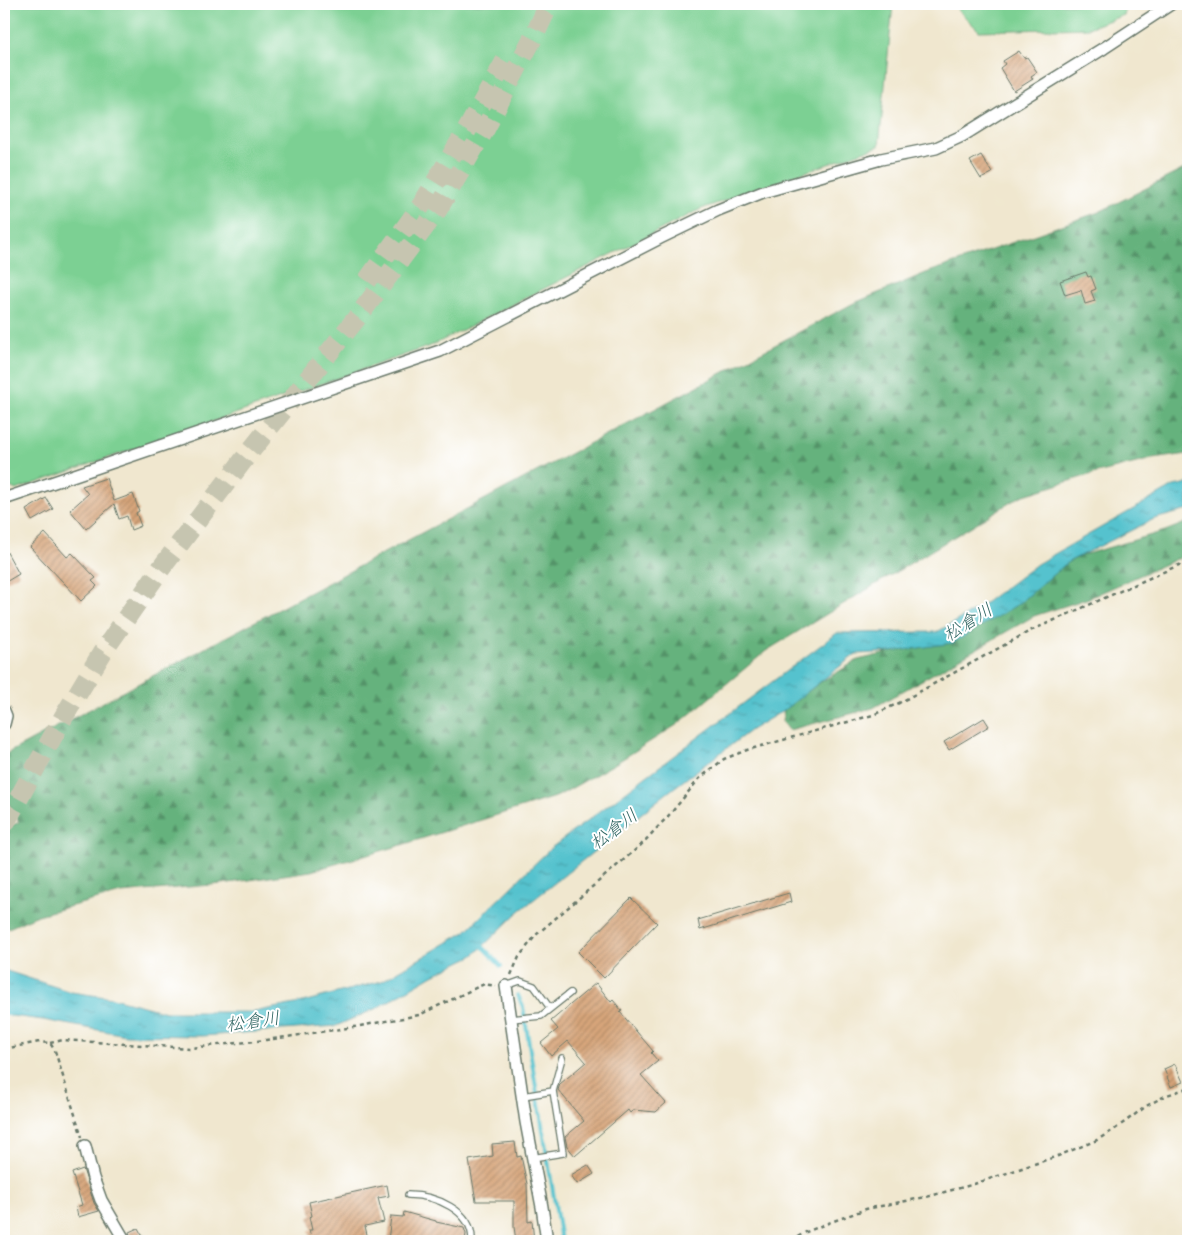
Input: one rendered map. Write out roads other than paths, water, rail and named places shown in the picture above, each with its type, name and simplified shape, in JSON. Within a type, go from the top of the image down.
[{"type":"street","points":[[4,499],[440,351],[660,238],[718,210],[763,192],[881,159],[936,148],[962,136],[1171,4]]},
{"type":"street","points":[[4,711],[6,716],[4,724]]},
{"type":"street","points":[[506,986],[516,1019],[547,1241]]},
{"type":"street","points":[[85,1146],[101,1200],[125,1241]]},
{"type":"lane","points":[[506,986],[520,981],[534,986],[550,1008]]},
{"type":"lane","points":[[516,1019],[540,1016],[570,993]]},
{"type":"lane","points":[[536,1158],[563,1153],[553,1091],[562,1058]]},
{"type":"lane","points":[[526,1095],[553,1091]]},
{"type":"lane","points":[[408,1195],[426,1197],[452,1208],[466,1219],[472,1230],[472,1241]]},
{"type":"water","name":"松倉川","points":[[1188,483],[1188,510],[1154,519],[1068,562],[1020,603],[953,643],[892,652],[856,654],[784,710],[751,730],[667,793],[517,913],[474,955],[433,975],[377,1008],[336,1026],[203,1036],[126,1035],[4,1015],[4,970],[71,992],[113,998],[166,1012],[253,1012],[295,1004],[382,981],[465,932],[551,848],[837,633],[937,632],[977,609],[1037,564],[1174,486]]},
{"type":"waterway","points":[[480,944],[501,966]]},
{"type":"waterway","points":[[518,995],[523,1007],[561,1241]]},
{"type":"tunnel","points":[[4,825],[63,718],[102,653],[159,571],[245,458],[363,310],[438,209],[485,129],[549,4]]},
{"type":"tunnel","points":[[367,281],[423,203],[507,58]]}]
